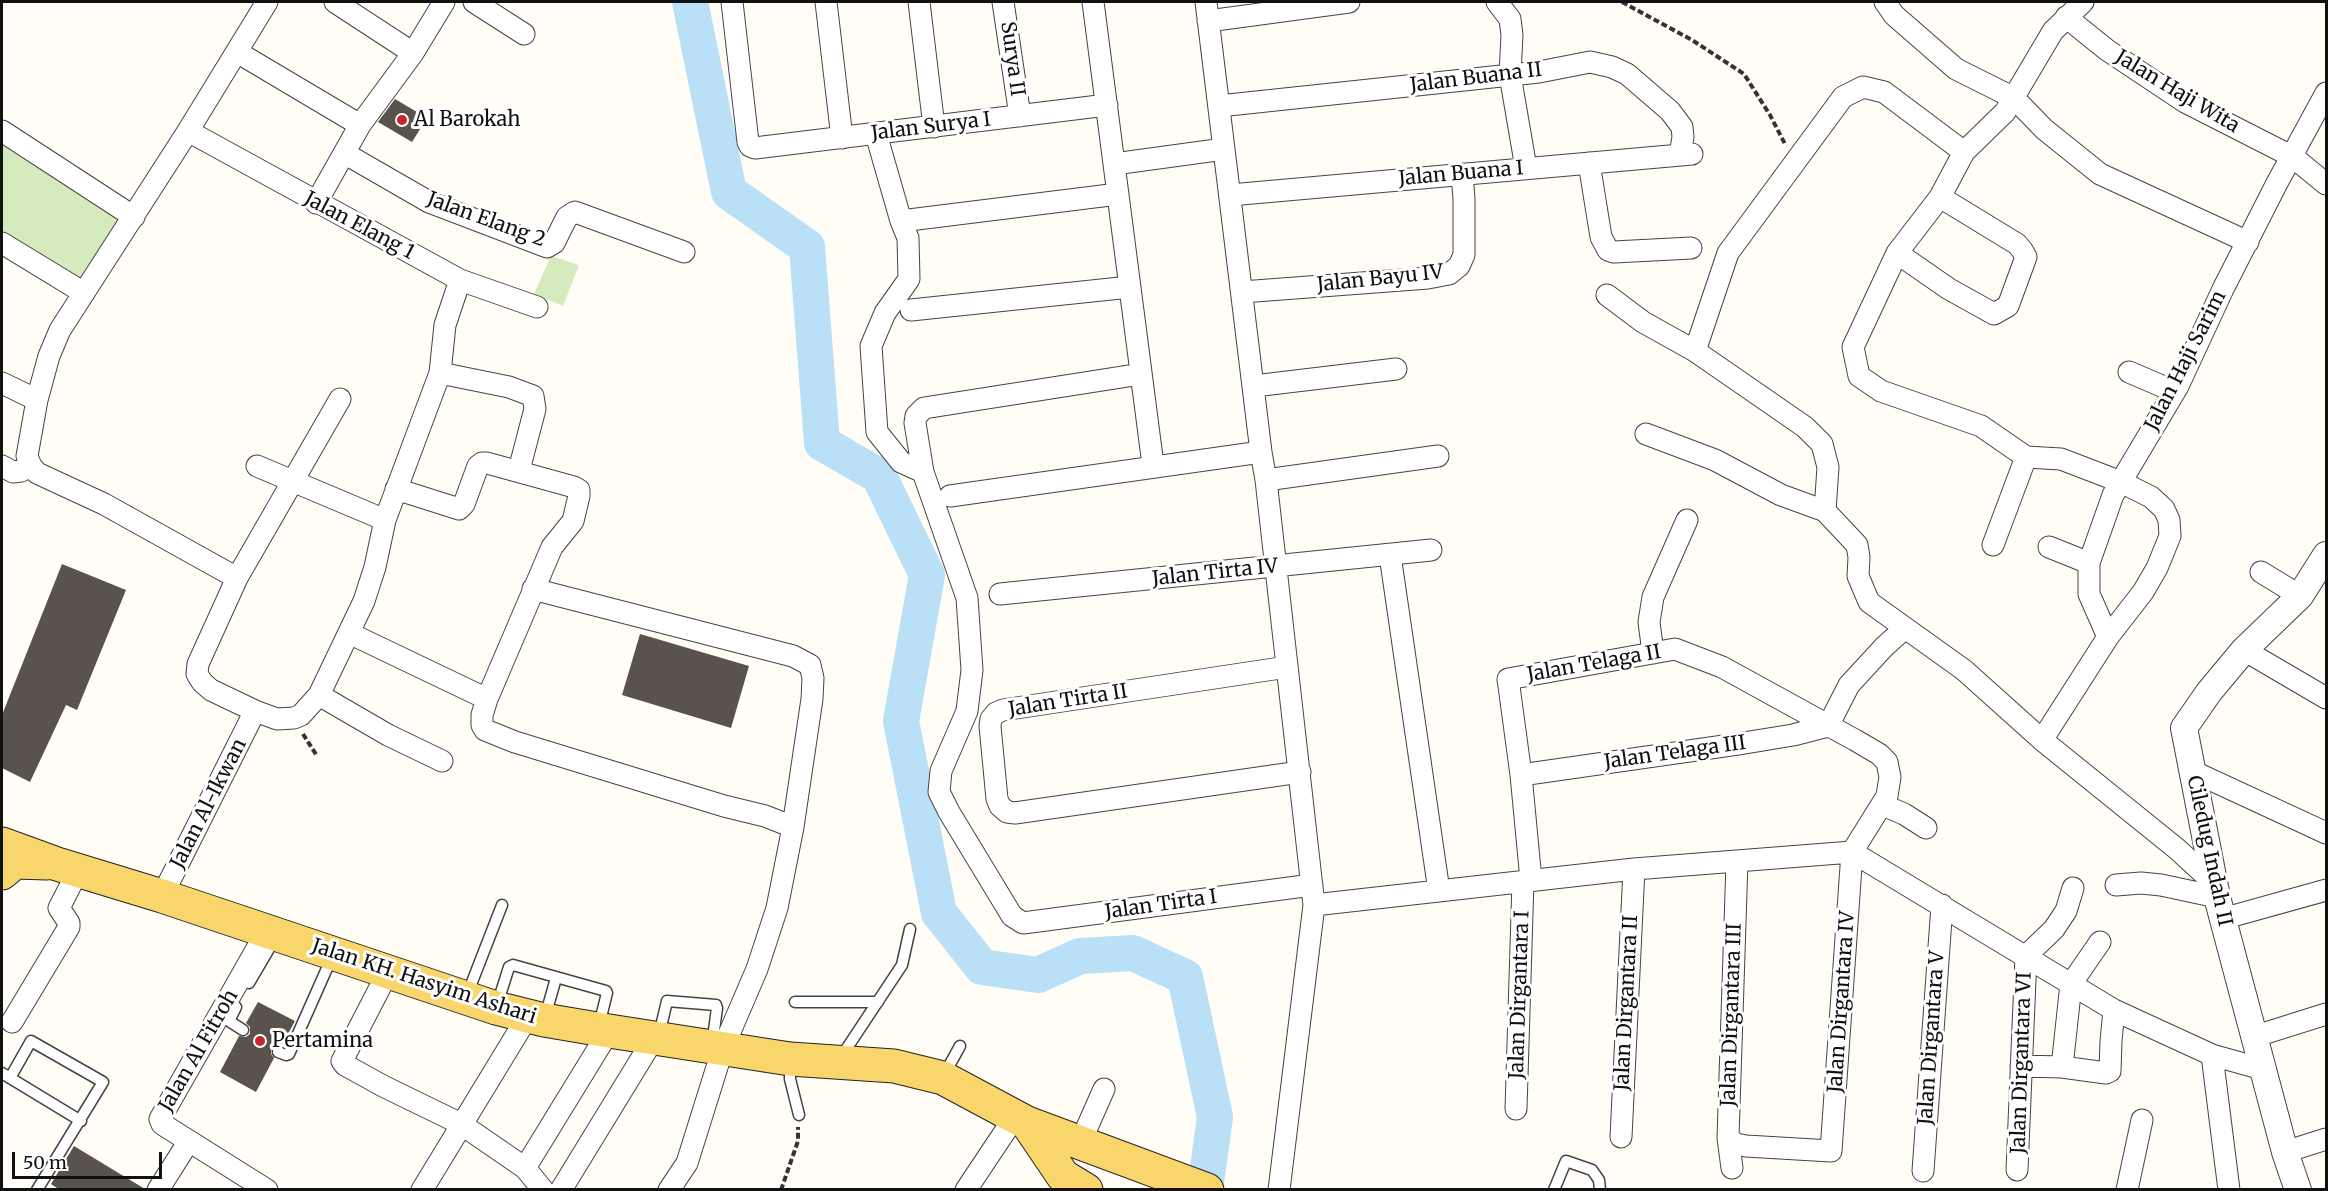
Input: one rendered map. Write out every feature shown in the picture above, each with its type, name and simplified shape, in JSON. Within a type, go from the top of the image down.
[{"type":"main road","name":"Jalan KH. Hasyim Ashari","points":[[2,844],[496,1008],[536,1018],[790,1059],[894,1066],[942,1078],[1022,1119],[1207,1190]]},
{"type":"main road","points":[[2,873],[15,862],[27,861],[68,867]]},
{"type":"main road","name":"Jalan KH. Hasyim Ashari","points":[[1022,1119],[1066,1185]]},
{"type":"street","points":[[34,470],[27,456],[37,400],[48,356],[60,330],[134,217],[267,2]]},
{"type":"street","points":[[335,2],[413,53]]},
{"type":"street","points":[[316,203],[360,125],[413,53],[444,2]]},
{"type":"street","points":[[474,2],[524,34]]},
{"type":"street","name":"Jalan Surya I","points":[[732,2],[748,142],[755,148],[1107,105]]},
{"type":"street","points":[[826,2],[842,138]]},
{"type":"street","points":[[919,2],[934,127]]},
{"type":"street","name":"Surya II","points":[[1003,2],[1020,116]]},
{"type":"street","points":[[1093,2],[1153,465]]},
{"type":"street","points":[[1279,1190],[1313,895],[1266,480],[1207,11],[1350,2]]},
{"type":"street","points":[[1497,2],[1510,19],[1512,35],[1510,75],[1526,168]]},
{"type":"street","points":[[1885,2],[1894,15],[1956,69],[2014,98],[2044,129],[2100,174],[2248,242]]},
{"type":"street","points":[[2042,741],[2108,637],[2143,592],[2157,567],[2170,536],[2169,520],[2164,509],[2151,497],[2121,482],[2061,459],[2026,457],[1981,426],[1881,391],[1859,376],[1852,347],[1897,253],[1940,197],[1964,152],[2005,112],[2053,31],[2083,2]]},
{"type":"street","name":"Jalan Haji Wita","points":[[2066,17],[2107,50],[2185,102],[2293,157],[2326,184]]},
{"type":"street","points":[[237,52],[360,125]]},
{"type":"street","name":"Jalan Buana II","points":[[1219,106],[1510,75],[1590,62],[1612,67],[1627,74],[1670,111],[1682,127],[1686,154]]},
{"type":"street","points":[[1695,351],[1728,254],[1843,97],[1863,87],[1884,92],[1964,152]]},
{"type":"street","name":"Jalan Haji Sarim","points":[[2108,637],[2090,594],[2089,562],[2113,495],[2178,386],[2248,242],[2326,93]]},
{"type":"street","name":"Jalan Elang 1","points":[[188,131],[460,280],[537,308]]},
{"type":"street","points":[[2,132],[134,217]]},
{"type":"street","points":[[876,134],[908,238],[909,279],[885,313],[871,346],[877,432],[901,462],[923,472]]},
{"type":"street","points":[[1114,164],[1224,149]]},
{"type":"street","name":"Jalan Elang 2","points":[[344,153],[429,202],[547,247],[555,243],[567,217],[575,212],[684,252]]},
{"type":"street","name":"Jalan Buana I","points":[[1230,195],[1686,154]]},
{"type":"street","points":[[1588,163],[1601,237],[1608,250],[1614,252],[1691,248]]},
{"type":"street","name":"Jalan Bayu IV","points":[[1242,292],[1428,278],[1449,274],[1459,266],[1464,255],[1462,174]]},
{"type":"street","points":[[901,221],[1118,194]]},
{"type":"street","points":[[1897,253],[1979,307],[1994,314],[2002,312],[2008,306],[2026,258],[2022,250],[2017,244],[1940,197]]},
{"type":"street","points":[[2,243],[84,293]]},
{"type":"street","points":[[340,399],[237,578],[198,664],[197,674],[211,690],[277,719],[294,718],[309,708],[319,695],[364,602],[385,520],[440,373],[445,325],[460,280]]},
{"type":"street","points":[[910,310],[1130,287]]},
{"type":"street","points":[[1607,295],[1643,322],[1695,351],[1805,427],[1822,444],[1828,467],[1825,511]]},
{"type":"street","points":[[1254,386],[1396,369]]},
{"type":"street","points":[[2129,372],[2164,387],[2178,386]]},
{"type":"street","points":[[440,373],[509,387],[533,396],[536,409],[519,470]]},
{"type":"street","points":[[923,472],[915,423],[916,416],[924,408],[1141,374]]},
{"type":"street","points":[[2,383],[37,400]]},
{"type":"street","points":[[1646,434],[1715,460],[1781,495],[1825,511],[1857,545],[1859,557],[1857,576],[1869,602],[1964,670],[2042,741],[2177,849],[2218,900]]},
{"type":"street","points":[[950,496],[1153,465],[1261,452]]},
{"type":"street","points":[[1266,480],[1437,456]]},
{"type":"street","points":[[1993,545],[2026,457]]},
{"type":"street","points":[[396,489],[459,509],[464,504],[478,466],[482,462],[519,470],[579,490],[573,521],[552,547],[487,699],[481,721],[485,730],[724,807],[765,816],[793,827]]},
{"type":"street","points":[[2,466],[13,472],[34,470],[104,504],[237,578]]},
{"type":"street","points":[[257,466],[385,520]]},
{"type":"street","name":"Jalan Tirta I","points":[[923,472],[967,598],[972,670],[967,711],[941,771],[939,792],[1012,916],[1023,923],[1313,895],[1439,891],[1634,869],[1852,852]]},
{"type":"street","points":[[1653,653],[1649,622],[1653,597],[1687,520]]},
{"type":"street","points":[[2049,547],[2089,562]]},
{"type":"street","name":"Jalan Tirta IV","points":[[1000,594],[1431,550]]},
{"type":"street","points":[[1390,555],[1439,891]]},
{"type":"street","name":"Ciledug Indah II","points":[[2298,1190],[2253,1037],[2218,900],[2184,728],[2209,692],[2244,650],[2300,596],[2325,560]]},
{"type":"street","points":[[2261,572],[2300,596]]},
{"type":"street","points":[[533,589],[793,656],[810,665],[813,678],[812,699],[793,827],[777,908],[757,969],[718,1048],[687,1163],[669,1190]]},
{"type":"street","points":[[1828,726],[1849,686],[1870,660],[1905,628]]},
{"type":"street","points":[[349,633],[487,699]]},
{"type":"street","name":"Jalan Telaga II","points":[[1527,880],[1521,775],[1508,680],[1675,649],[1722,667],[1879,753],[1887,762],[1890,777],[1883,805]]},
{"type":"street","points":[[2244,650],[2326,698]]},
{"type":"street","name":"Jalan Tirta II","points":[[1287,667],[996,713],[991,719],[990,726],[997,799],[1000,807],[1007,812],[1015,813],[1300,772]]},
{"type":"street","points":[[319,695],[387,735],[442,761]]},
{"type":"street","name":"Jalan Al-Ikwan","points":[[162,896],[255,711]]},
{"type":"street","name":"Jalan Telaga III","points":[[1521,775],[1738,744],[1828,726]]},
{"type":"street","points":[[2192,771],[2326,833]]},
{"type":"street","points":[[1926,828],[1904,814],[1883,805],[1852,852],[2114,1010],[2212,1055],[2262,1069]]},
{"type":"street","name":"Jalan Dirgantara IV","points":[[1728,1138],[1736,1144],[1746,1146],[1831,1151],[1852,852]]},
{"type":"street","name":"Jalan Dirgantara III","points":[[1732,1168],[1728,1138],[1737,862]]},
{"type":"street","points":[[12,1022],[69,927],[69,923],[59,908],[68,867]]},
{"type":"street","name":"Jalan Dirgantara II","points":[[1621,1137],[1634,869]]},
{"type":"street","name":"Jalan Dirgantara I","points":[[1516,1109],[1527,880]]},
{"type":"street","points":[[2116,885],[2141,883],[2161,885],[2218,900],[2326,890]]},
{"type":"street","points":[[2026,956],[2054,929],[2066,911],[2073,888]]},
{"type":"street","name":"Jalan Dirgantara V","points":[[1923,1172],[1942,905]]},
{"type":"street","name":"Jalan Al Fitroh","points":[[158,1190],[189,1141],[162,1124],[160,1119],[272,933]]},
{"type":"street","points":[[2062,1067],[2071,984],[2100,942]]},
{"type":"street","name":"Jalan Dirgantara VI","points":[[2017,1170],[2026,956]]},
{"type":"street","points":[[388,972],[342,1061],[345,1065],[382,1086],[461,1124],[525,1168],[543,1190]]},
{"type":"street","points":[[2021,1066],[2062,1067],[2106,1073],[2110,1071],[2110,1041],[2114,1010]]},
{"type":"street","points":[[2253,1037],[2326,1014]]},
{"type":"street","points":[[422,1190],[461,1124],[536,1018]]},
{"type":"street","points":[[525,1168],[603,1030]]},
{"type":"street","points":[[561,1190],[656,1038]]},
{"type":"street","points":[[2212,1055],[2229,1190]]},
{"type":"street","points":[[1082,1141],[1104,1089]]},
{"type":"street","points":[[966,1190],[1022,1119]]},
{"type":"street","points":[[2127,1190],[2142,1120]]},
{"type":"street","points":[[2285,1152],[2326,1139]]},
{"type":"street","points":[[189,1141],[245,1184],[267,1190]]},
{"type":"lane","points":[[466,998],[502,905]]},
{"type":"lane","points":[[839,1062],[846,1047],[902,965],[910,929]]},
{"type":"lane","points":[[243,1030],[230,1023],[229,1019],[272,933]]},
{"type":"lane","points":[[278,1052],[286,1055],[289,1053],[333,954]]},
{"type":"lane","points":[[496,1008],[510,966],[607,992],[603,1030]]},
{"type":"lane","points":[[536,1018],[556,978]]},
{"type":"lane","points":[[795,1002],[878,1002]]},
{"type":"lane","points":[[38,1190],[81,1121],[103,1082],[32,1041],[6,1075],[81,1121]]},
{"type":"lane","points":[[942,1078],[960,1046]]},
{"type":"lane","points":[[790,1059],[790,1079],[799,1115]]},
{"type":"lane","points":[[1554,1190],[1566,1161],[1592,1170],[1599,1180],[1600,1190]]},
{"type":"path","points":[[1622,2],[1692,40],[1744,74],[1770,115],[1795,164]]},
{"type":"path","points":[[781,1190],[798,1141],[799,1115]]},
{"type":"green space","points":[[2,141],[126,219],[83,287],[2,238]]},
{"type":"green space","points":[[551,256],[579,265],[563,306],[534,294]]},
{"type":"building","name":"Al Barokah","points":[[395,99],[427,118],[412,142],[378,122]]},
{"type":"building","points":[[62,564],[126,590],[77,710],[66,705],[30,782],[2,768],[2,715]]},
{"type":"building","points":[[640,634],[749,666],[731,728],[622,695]]},
{"type":"building","name":"Pertamina","points":[[258,1002],[295,1021],[282,1045],[276,1045],[271,1049],[274,1058],[256,1092],[220,1072],[239,1036],[246,1037],[250,1034],[250,1027],[246,1023]]},
{"type":"building","points":[[74,1146],[145,1190],[60,1190],[51,1184]]},
{"type":"waterway","points":[[690,2],[729,192],[807,247],[822,443],[879,476],[927,575],[901,721],[939,913],[982,967],[1038,975],[1080,956],[1133,953],[1185,977],[1215,1117],[1205,1190]]},
{"type":"place","name":"Al Barokah","points":[[402,120]]},
{"type":"place","name":"Pertamina","points":[[260,1041]]}]
